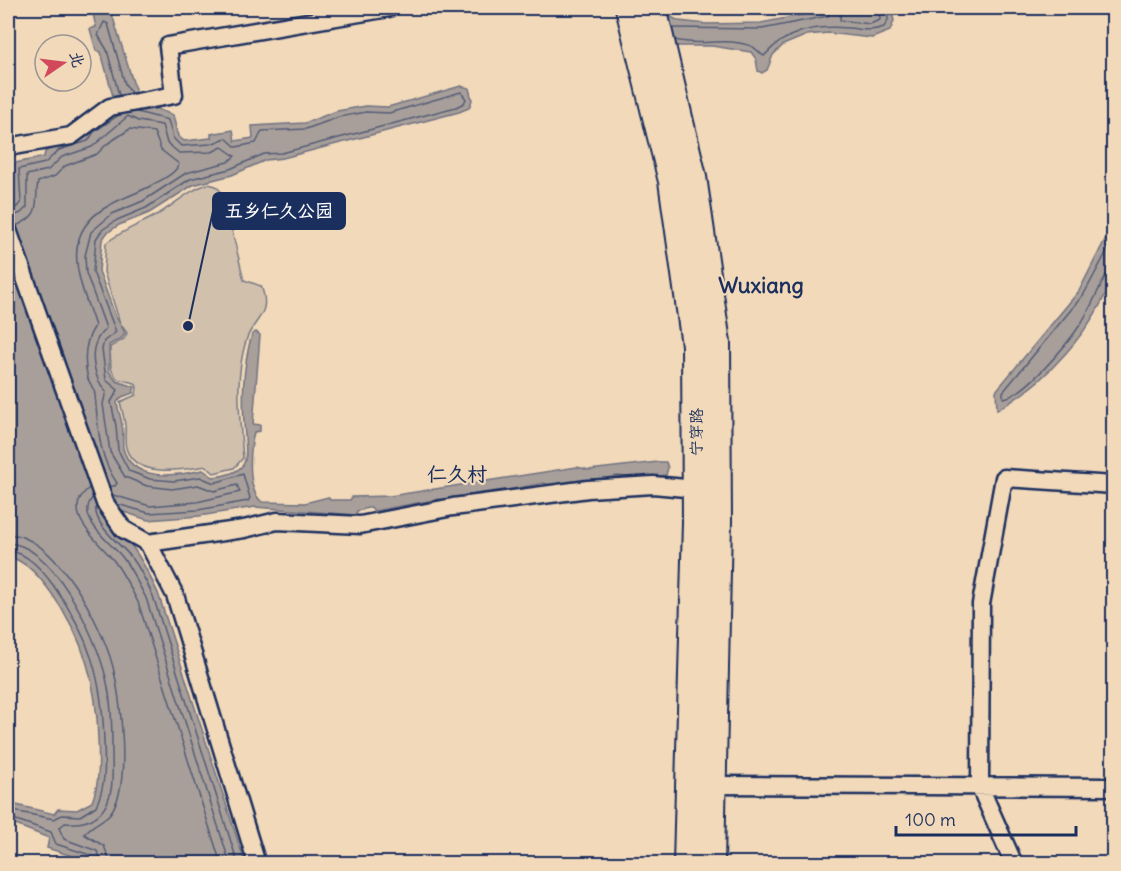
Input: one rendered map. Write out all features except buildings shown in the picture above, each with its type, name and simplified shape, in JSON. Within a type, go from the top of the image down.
[{"type":"highway","name":"宁穿路","points":[[630,8],[672,181],[695,345],[696,489],[687,864]]},
{"type":"highway","name":"宁穿路","points":[[653,8],[693,177],[717,344],[718,521],[711,864]]},
{"type":"street","points":[[8,147],[71,136],[110,107],[174,95],[168,45],[389,8]]},
{"type":"street","points":[[8,230],[105,503],[123,529],[148,543],[176,596],[257,864]]},
{"type":"street","points":[[1014,864],[980,787],[981,604],[1004,478],[1113,485]]},
{"type":"street","points":[[148,543],[244,529],[277,521],[360,525],[453,507],[588,489],[653,485],[696,489]]},
{"type":"street","points":[[712,785],[1113,788]]},
{"type":"shaded area","points":[[208,184],[216,186],[223,194],[244,280],[261,286],[264,296],[263,311],[246,341],[240,370],[239,399],[243,458],[234,468],[214,473],[206,466],[173,470],[149,468],[131,458],[125,445],[125,425],[120,402],[136,395],[137,387],[135,383],[117,379],[111,369],[110,347],[124,339],[127,333],[120,323],[104,272],[106,243],[155,216],[194,190]]},
{"type":"water","points":[[86,8],[110,8],[141,108],[157,109],[173,115],[178,136],[184,141],[211,138],[211,134],[233,130],[235,141],[253,138],[252,126],[305,123],[337,111],[366,106],[388,107],[461,86],[469,88],[472,100],[469,108],[459,112],[283,158],[266,160],[232,175],[193,185],[149,213],[119,225],[107,233],[102,240],[99,271],[115,315],[125,333],[122,338],[109,345],[109,371],[116,381],[135,387],[133,393],[122,397],[117,402],[123,428],[123,448],[128,459],[136,467],[145,472],[168,475],[203,470],[213,477],[233,472],[243,465],[246,455],[243,411],[245,372],[252,334],[256,332],[260,335],[253,424],[260,425],[260,431],[254,432],[251,448],[251,479],[253,488],[262,502],[305,503],[328,497],[330,500],[350,500],[352,497],[390,496],[577,467],[589,470],[666,462],[668,468],[666,475],[638,479],[618,476],[552,486],[544,483],[449,501],[439,499],[374,511],[371,507],[357,511],[355,515],[255,507],[199,516],[148,520],[118,510],[100,508],[138,555],[158,593],[245,863],[94,863],[47,848],[49,838],[8,822],[8,803],[54,814],[58,809],[77,810],[92,802],[98,779],[95,700],[87,663],[80,645],[73,628],[43,582],[27,566],[8,556],[8,205],[15,201],[10,164],[44,157],[45,152],[114,100],[101,52],[96,50],[90,29],[96,27],[93,14],[89,15]]},
{"type":"water","points":[[661,8],[668,8],[671,17],[679,21],[706,24],[761,23],[838,8],[891,8],[894,21],[890,31],[872,38],[828,33],[807,35],[783,45],[773,55],[767,70],[762,73],[758,71],[756,59],[751,52],[712,46],[674,46]]},
{"type":"water","points":[[1113,224],[1115,256],[1113,275],[1094,314],[1067,352],[1050,370],[1015,399],[997,410],[996,391],[1079,291]]},
{"type":"place","name":"五乡仁久公园","points":[[188,326]]},
{"type":"district","name":"Wuxiang","points":[[761,285]]},
{"type":"district","name":"仁久村","points":[[457,473]]}]
